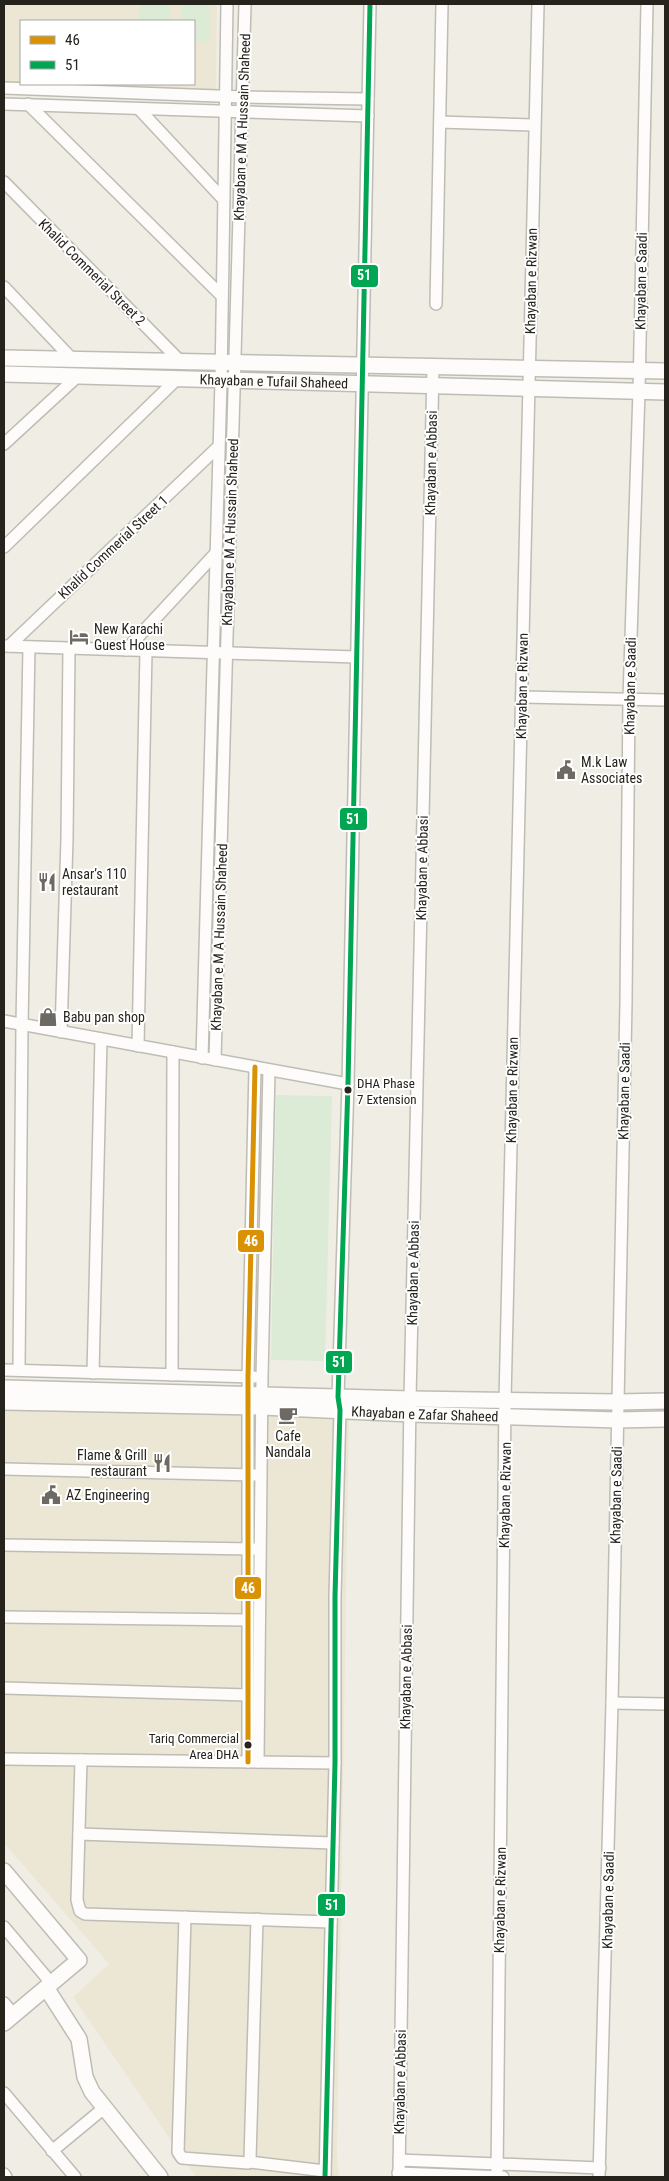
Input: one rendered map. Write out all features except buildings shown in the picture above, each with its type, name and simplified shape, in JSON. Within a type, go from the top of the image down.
[{"type":"street","name":"Khayaban e M A Hussain Shaheed","points":[[228,4],[222,296],[228,364]]},
{"type":"street","name":"Khayaban e M A Hussain Shaheed","points":[[215,1060],[226,653],[228,364],[244,112],[245,4]]},
{"type":"street","points":[[186,1917],[178,2152],[182,2158],[250,2162],[325,2174],[335,1762],[336,1586],[344,1404],[348,1084],[356,657],[364,385],[370,4]]},
{"type":"street","points":[[436,304],[442,4]]},
{"type":"street","name":"Khayaban e Rizwan","points":[[497,2177],[505,1400],[538,4]]},
{"type":"street","name":"Khayaban e Saadi","points":[[599,2173],[612,1703],[629,699],[639,392],[647,4]]},
{"type":"street","points":[[4,88],[244,97],[368,99]]},
{"type":"street","points":[[4,104],[368,116]]},
{"type":"street","points":[[28,104],[222,296]]},
{"type":"street","points":[[139,109],[223,199]]},
{"type":"street","points":[[440,122],[534,125]]},
{"type":"street","name":"Khalid Commerial Street 2","points":[[4,182],[181,362]]},
{"type":"street","points":[[4,287],[73,360]]},
{"type":"street","name":"Khayaban e Tufail Shaheed","points":[[4,358],[530,370],[665,371]]},
{"type":"street","name":"Khayaban e Abbasi","points":[[399,2175],[406,1407],[431,368]]},
{"type":"street","name":"Khayaban e Tufail Shaheed","points":[[4,374],[665,392]]},
{"type":"street","points":[[4,444],[79,375]]},
{"type":"street","points":[[4,547],[176,380]]},
{"type":"street","name":"Khayaban e M A Hussain Shaheed","points":[[202,1058],[218,448],[228,381]]},
{"type":"street","name":"Khalid Commerial Street 1","points":[[6,646],[218,448]]},
{"type":"street","points":[[126,650],[216,554]]},
{"type":"street","points":[[6,646],[356,657]]},
{"type":"street","points":[[19,1370],[28,647]]},
{"type":"street","points":[[61,1032],[68,839],[69,648]]},
{"type":"street","points":[[138,1046],[146,651]]},
{"type":"street","points":[[522,697],[665,700]]},
{"type":"street","points":[[4,1021],[348,1084]]},
{"type":"street","points":[[94,1373],[101,1039]]},
{"type":"street","points":[[172,1052],[172,1375]]},
{"type":"street","points":[[253,1762],[262,1475],[255,1401],[248,1377],[255,1068]]},
{"type":"street","points":[[253,1762],[248,1695],[249,1474],[255,1401],[262,1377],[269,1070]]},
{"type":"street","points":[[4,1370],[262,1377]]},
{"type":"street","points":[[4,1388],[255,1401]]},
{"type":"street","points":[[406,1407],[505,1400],[665,1401]]},
{"type":"street","name":"Khayaban e Zafar Shaheed","points":[[4,1402],[255,1401],[406,1407],[506,1416],[617,1420],[665,1419]]},
{"type":"street","points":[[4,1469],[262,1475]]},
{"type":"street","points":[[4,1545],[260,1549]]},
{"type":"street","points":[[4,1616],[247,1620]]},
{"type":"street","points":[[4,1688],[248,1695]]},
{"type":"street","points":[[612,1703],[665,1704]]},
{"type":"street","points":[[4,1759],[335,1762]]},
{"type":"street","points":[[81,1760],[77,1900],[80,1911],[85,1914],[331,1922]]},
{"type":"street","points":[[79,1834],[333,1843]]},
{"type":"street","points":[[4,1871],[79,1960],[9,2019],[4,2003]]},
{"type":"street","points":[[250,2162],[257,1919]]},
{"type":"street","points":[[4,1927],[49,1986],[79,2039],[85,2077],[92,2092],[160,2177]]},
{"type":"street","points":[[4,2094],[75,2177]]},
{"type":"street","points":[[52,2151],[104,2108]]},
{"type":"street","points":[[399,2160],[497,2164],[599,2173]]},
{"type":"street","points":[[399,2175],[504,2177]]},
{"type":"shaded area","points":[[4,4],[217,4],[216,90],[39,85],[195,85],[195,20],[20,20],[20,84],[4,84]]},
{"type":"shaded area","points":[[4,1408],[349,1414],[337,2153],[339,2177],[196,2177],[73,1997],[109,1964],[4,1843]]},
{"type":"green space","points":[[139,4],[170,4],[170,20],[139,20]]},
{"type":"green space","points":[[182,4],[210,4],[209,41],[195,41],[195,20],[182,20]]},
{"type":"green space","points":[[276,1095],[332,1096],[325,1361],[271,1360]]},
{"type":"transit line","name":"51","points":[[325,2177],[335,1763],[335,1596],[340,1410],[338,1397],[348,1084],[370,4]]},
{"type":"transit line","name":"46","points":[[248,1762],[248,1377],[255,1067]]},
{"type":"place","name":"New Karachi Guest House","points":[[79,637]]},
{"type":"place","name":"M.k Law Associates","points":[[566,770]]},
{"type":"place","name":"Ansar’s 110 restaurant","points":[[47,882]]},
{"type":"place","name":"Babu pan shop","points":[[48,1017]]},
{"type":"place","name":"DHA Phase 7 Extension","points":[[348,1090]]},
{"type":"place","name":"Cafe Nandala","points":[[288,1415]]},
{"type":"place","name":"Flame & Grill restaurant","points":[[162,1463]]},
{"type":"place","name":"AZ Engineering","points":[[51,1495]]},
{"type":"place","name":"Tariq Commercial Area DHA","points":[[248,1745]]}]
